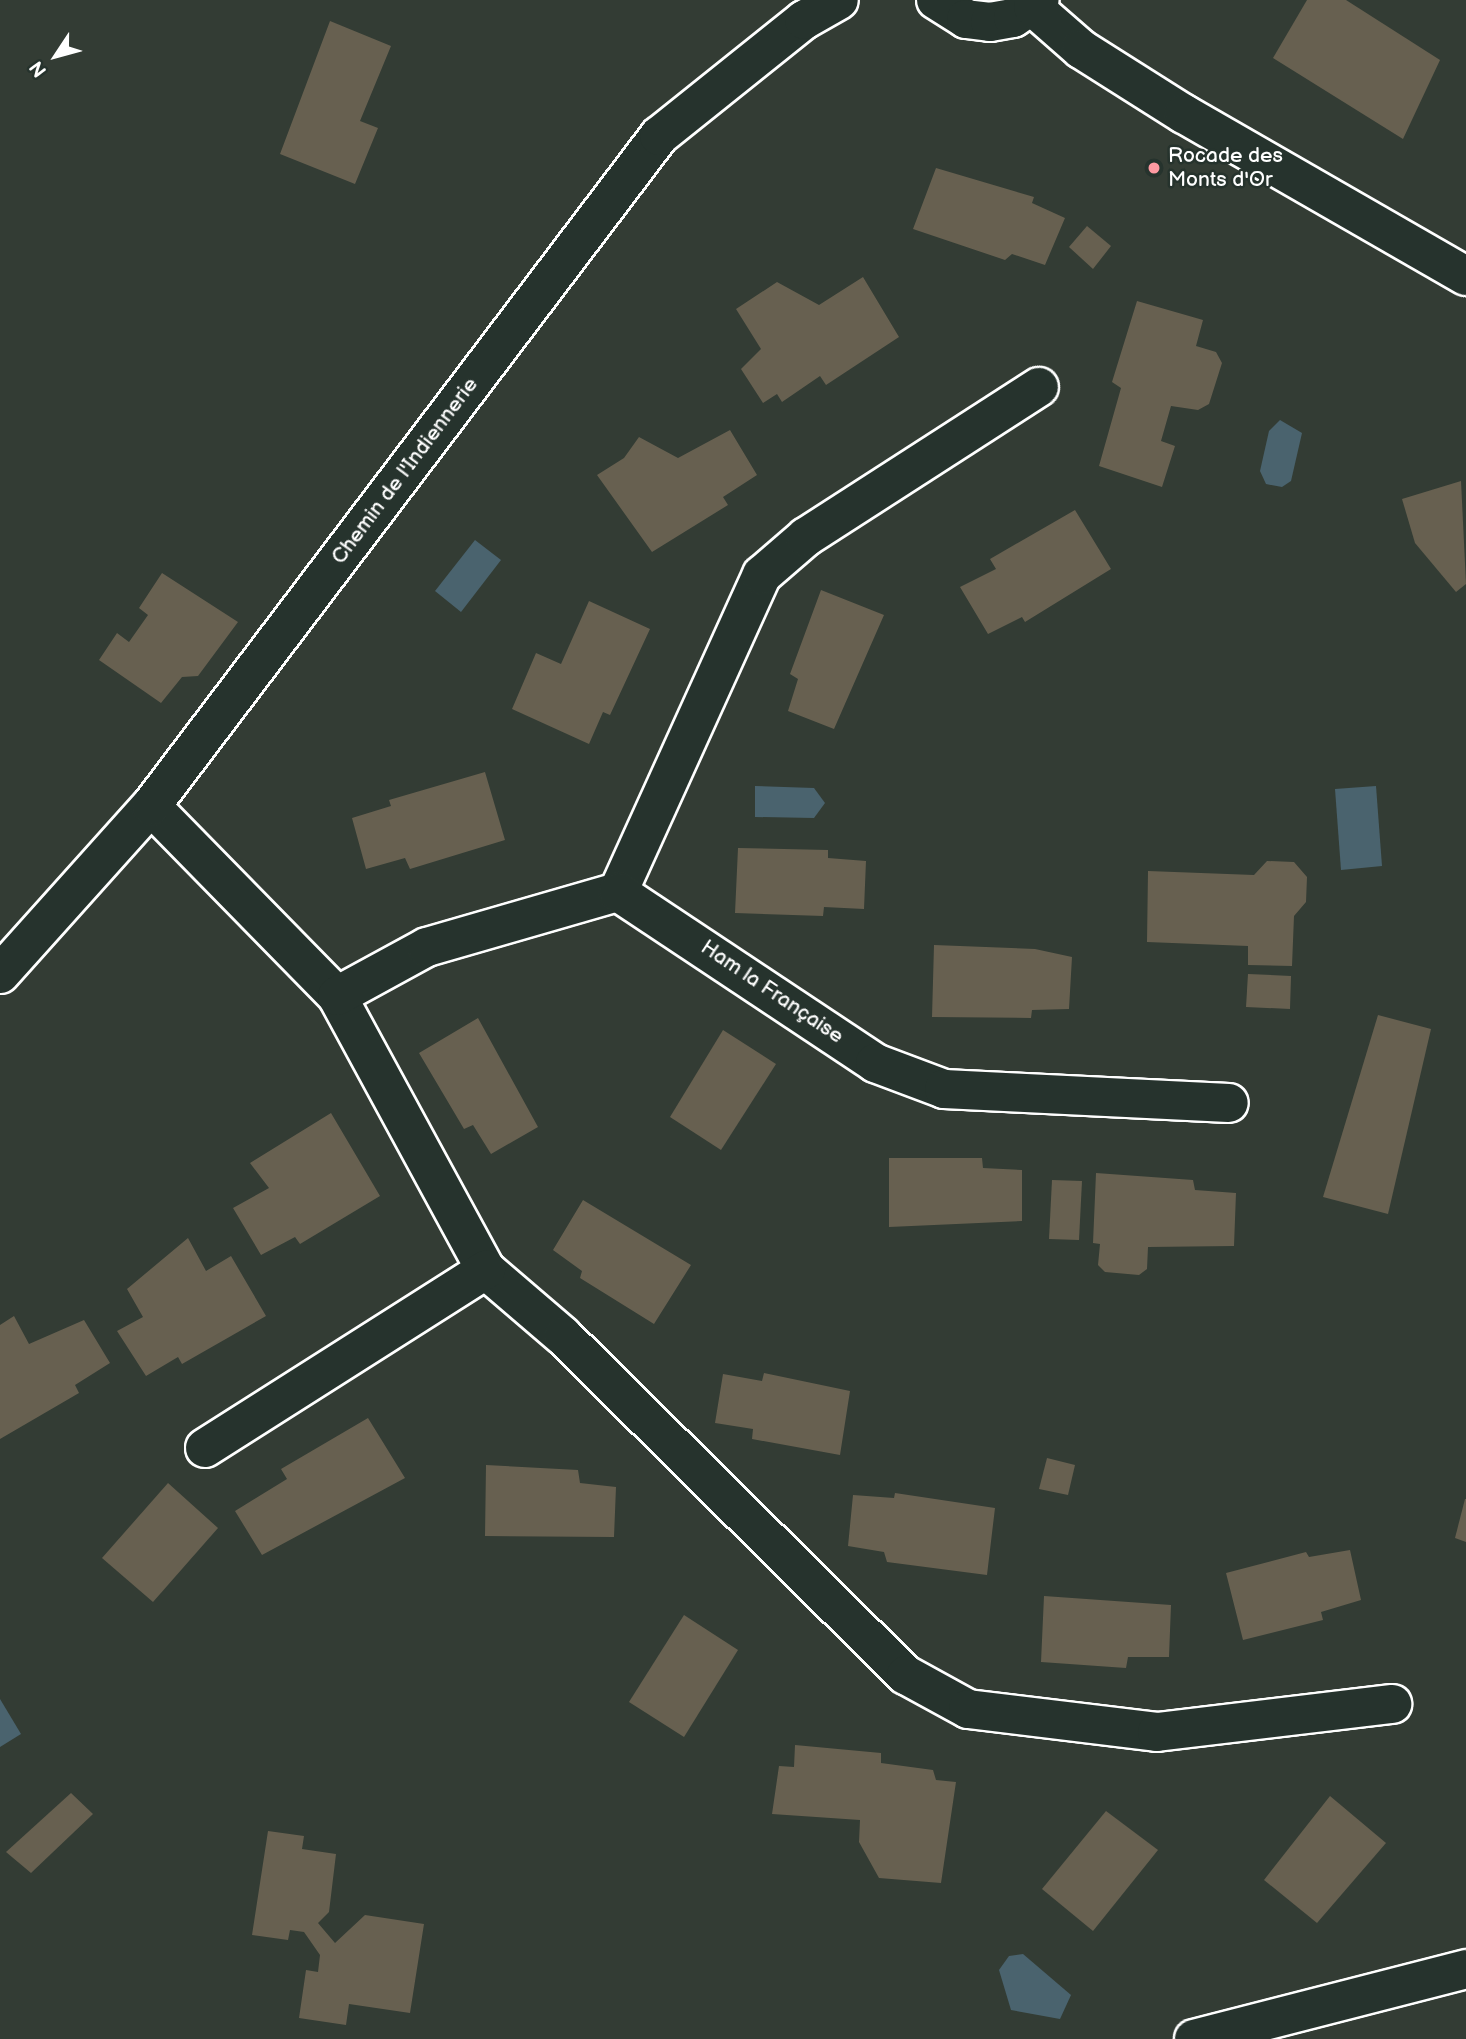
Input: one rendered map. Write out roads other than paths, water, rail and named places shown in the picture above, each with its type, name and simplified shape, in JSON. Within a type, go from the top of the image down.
[{"type":"street","name":"Chemin de l'Indiennerie","points":[[0,974],[151,806],[659,136],[804,20],[839,0]]},
{"type":"street","points":[[936,0],[967,19],[990,22],[1037,3],[1081,49],[1184,114],[1466,276]]},
{"type":"street","points":[[337,996],[427,947],[618,892],[762,575],[806,537],[1039,387]]},
{"type":"street","points":[[151,806],[337,996],[485,1270],[563,1336],[906,1675],[968,1709],[1157,1732],[1392,1704]]},
{"type":"street","name":"Ham la Française","points":[[618,892],[875,1063],[944,1088],[1229,1103]]},
{"type":"street","points":[[205,1448],[485,1270]]},
{"type":"street","points":[[1194,2039],[1466,1969]]},
{"type":"water","points":[[1280,420],[1302,433],[1291,481],[1282,487],[1266,484],[1260,471],[1269,431]]},
{"type":"water","points":[[475,540],[501,560],[461,612],[435,591]]},
{"type":"water","points":[[755,786],[814,788],[825,803],[814,818],[755,817]]},
{"type":"water","points":[[1376,786],[1382,866],[1341,870],[1335,789]]},
{"type":"water","points":[[0,1699],[21,1734],[0,1747]]},
{"type":"water","points":[[1023,1954],[1071,1995],[1060,2019],[1011,2010],[999,1970],[1009,1956]]},
{"type":"place","name":"Rocade des Monts d'Or","points":[[1154,168]]}]
